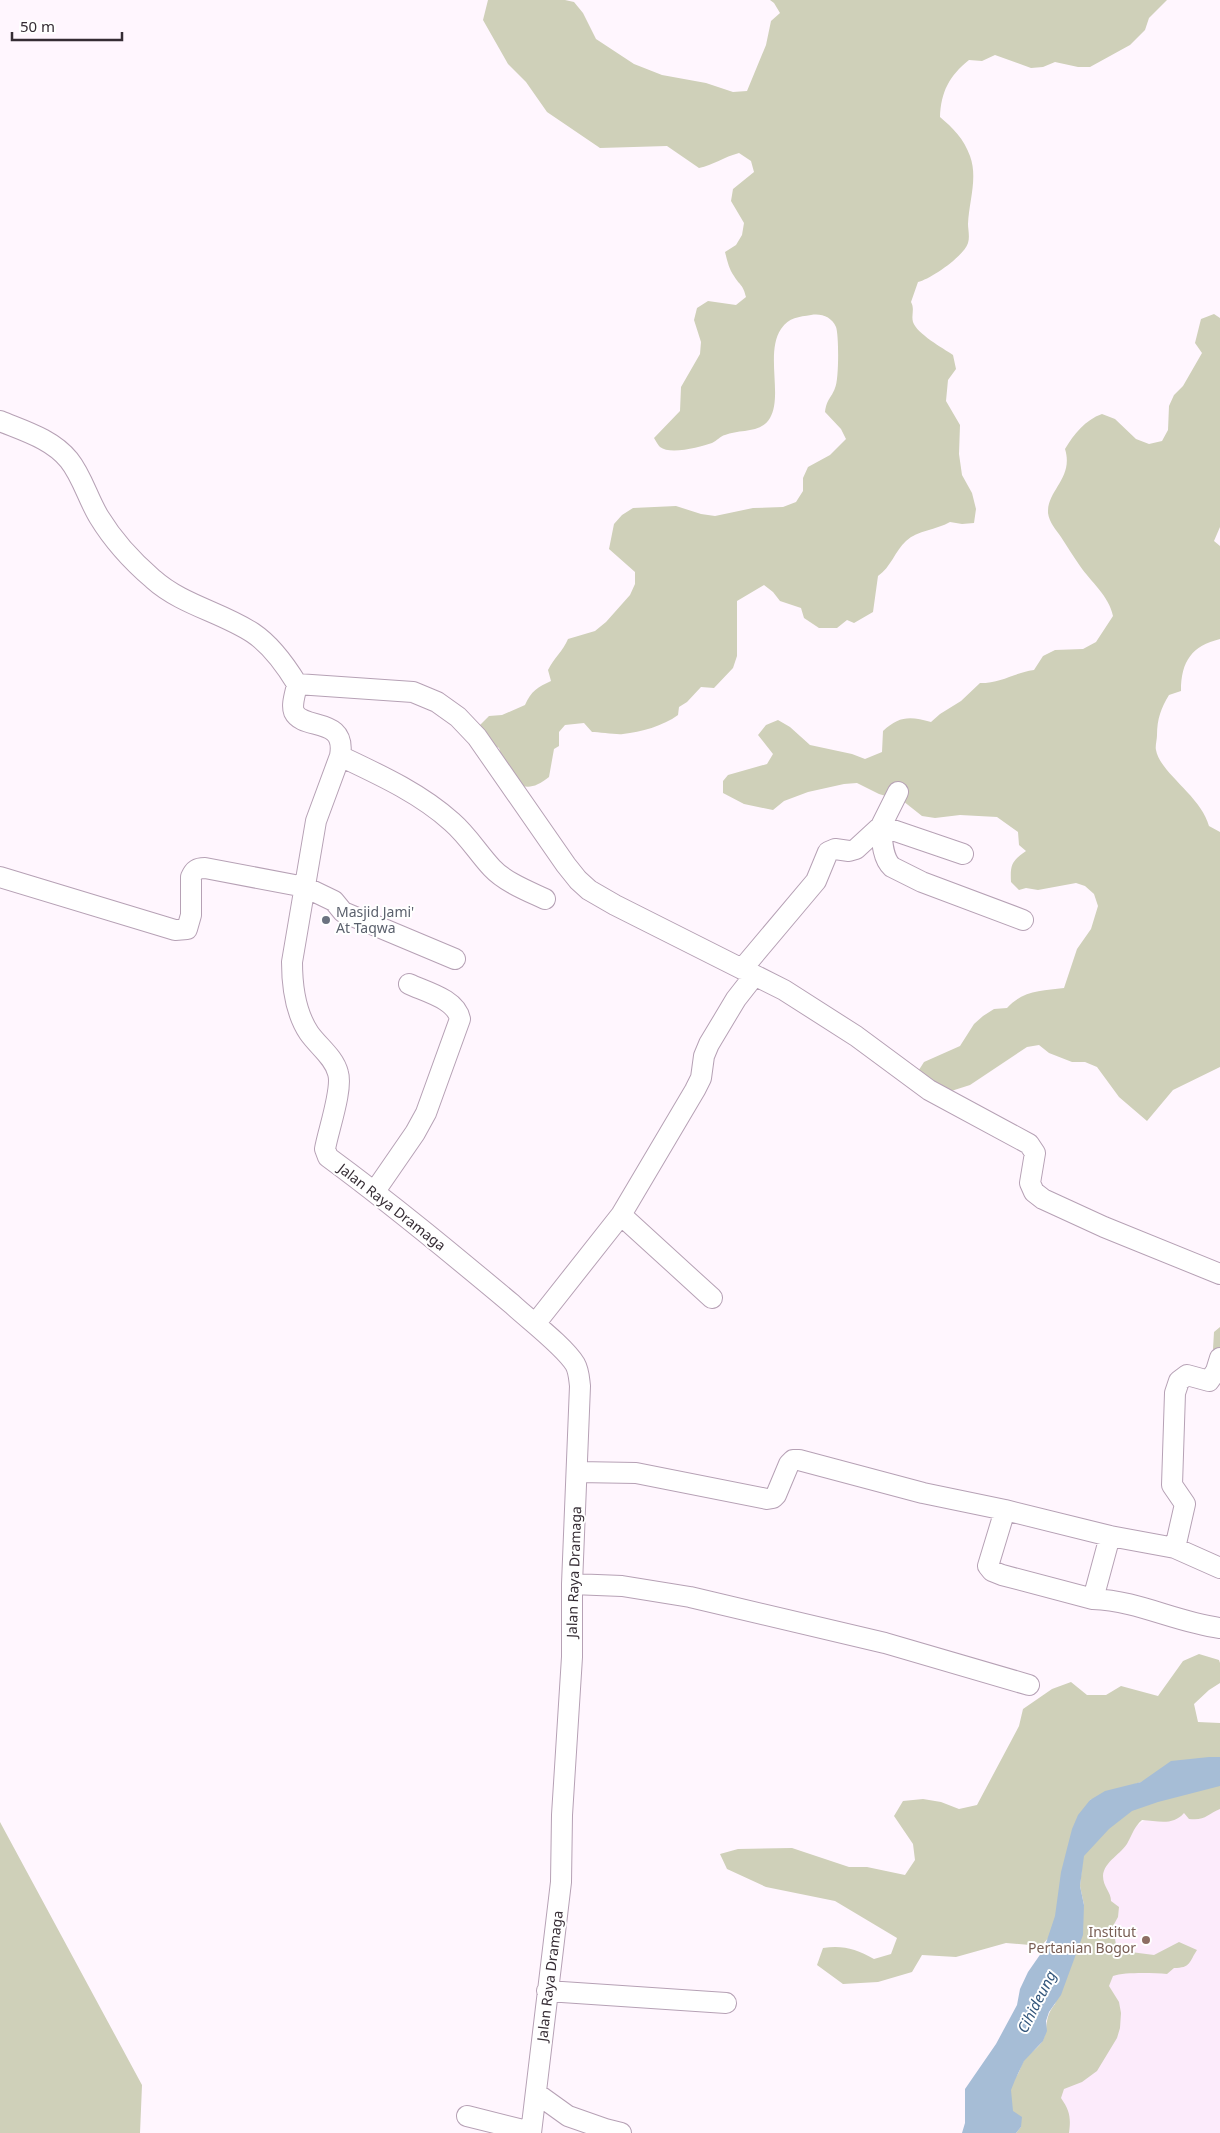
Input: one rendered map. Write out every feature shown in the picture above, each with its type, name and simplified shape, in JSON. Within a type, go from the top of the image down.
[{"type":"street","points":[[0,422],[32,434],[50,444],[69,460],[98,516],[113,538],[154,581],[176,596],[229,620],[254,634],[277,656],[297,684],[294,712],[298,717],[332,730],[339,737],[342,745],[340,756],[388,779],[451,821],[473,842],[493,869],[509,880],[545,898]]},
{"type":"street","points":[[297,684],[413,692],[437,702],[458,717],[477,736],[566,865],[584,885],[615,905],[784,990],[827,1016],[929,1090],[1029,1144],[1035,1154],[1030,1183],[1034,1192],[1043,1199],[1104,1227],[1220,1274]]},
{"type":"street","name":"Jalan Raya Dramaga","points":[[340,756],[316,821],[292,962],[292,980],[297,1006],[308,1032],[335,1063],[339,1075],[339,1087],[325,1149],[328,1157],[375,1191],[445,1247],[535,1324],[568,1355],[578,1373],[580,1386],[572,1584],[572,1657],[562,1815],[561,1882],[531,2132]]},
{"type":"street","points":[[535,1324],[621,1215],[695,1090],[701,1078],[704,1056],[709,1044],[736,999],[748,973],[816,882],[828,852],[835,849],[849,851],[856,849],[880,826],[898,792]]},
{"type":"street","points":[[880,826],[963,854]]},
{"type":"street","points":[[880,826],[888,864],[892,867],[922,882],[1023,920]]},
{"type":"street","points":[[0,877],[175,930],[187,929],[189,923],[191,877],[198,868],[305,887],[334,901],[343,912],[455,959]]},
{"type":"street","points":[[375,1191],[415,1133],[426,1113],[460,1019],[459,1012],[452,1004],[410,984]]},
{"type":"street","points":[[621,1215],[712,1298]]},
{"type":"street","points":[[1175,1548],[1185,1504],[1172,1485],[1175,1393],[1179,1381],[1187,1375],[1209,1381],[1216,1371],[1220,1358]]},
{"type":"street","points":[[578,1472],[636,1473],[773,1498],[789,1464],[793,1460],[800,1460],[923,1493],[1005,1510],[1110,1536],[1175,1548],[1220,1568]]},
{"type":"street","points":[[1005,1510],[988,1566],[992,1571],[1093,1598],[1132,1603],[1194,1624],[1220,1628]]},
{"type":"street","points":[[1093,1598],[1110,1536]]},
{"type":"street","points":[[572,1584],[622,1586],[690,1597],[885,1643],[1030,1685]]},
{"type":"street","points":[[547,1991],[726,2003]]},
{"type":"street","points":[[536,2093],[568,2116],[621,2133]]},
{"type":"street","points":[[467,2116],[531,2132]]},
{"type":"shaded area","name":"Institut Pertanian Bogor","points":[[1220,1801],[1220,2133],[997,2133],[1065,1992],[1103,1849],[1171,1802]]},
{"type":"green space","points":[[488,0],[565,0],[574,2],[583,13],[596,39],[634,64],[662,75],[706,83],[733,92],[747,91],[766,45],[771,21],[780,13],[770,0],[1167,0],[1149,18],[1145,30],[1130,45],[1090,67],[1078,67],[1055,62],[1043,67],[1031,68],[995,55],[982,61],[969,60],[951,78],[944,92],[940,117],[961,139],[968,150],[972,164],[973,181],[968,224],[969,241],[954,260],[931,276],[918,282],[911,302],[915,327],[953,355],[956,369],[948,380],[946,401],[960,425],[959,454],[962,475],[972,493],[976,509],[974,523],[950,522],[911,537],[906,541],[878,576],[873,612],[854,623],[847,620],[837,628],[819,628],[804,618],[801,608],[780,601],[764,585],[737,601],[737,656],[733,668],[714,688],[701,687],[687,702],[679,707],[678,715],[666,722],[644,730],[617,734],[592,732],[584,723],[565,725],[559,732],[559,746],[554,749],[549,777],[539,784],[530,787],[516,782],[511,776],[499,748],[477,736],[480,725],[489,716],[502,715],[525,705],[535,690],[551,681],[548,670],[568,639],[595,631],[606,622],[630,595],[635,584],[635,572],[609,549],[614,524],[622,515],[633,508],[676,506],[701,514],[715,516],[753,508],[783,507],[796,502],[803,491],[803,478],[808,467],[830,455],[846,439],[841,429],[825,412],[835,388],[837,377],[838,348],[836,327],[829,318],[815,315],[798,317],[791,320],[784,325],[776,339],[774,350],[774,409],[766,423],[761,427],[731,433],[712,443],[693,448],[671,450],[659,446],[654,438],[680,411],[681,387],[700,354],[701,342],[694,320],[697,308],[708,301],[736,305],[746,297],[728,264],[725,252],[736,245],[742,235],[744,223],[731,201],[733,189],[754,172],[751,161],[739,153],[699,168],[667,146],[600,148],[547,112],[526,82],[508,64],[483,20]]},
{"type":"green space","points":[[1214,314],[1220,318],[1220,527],[1214,541],[1220,546],[1220,639],[1202,646],[1190,656],[1183,671],[1181,691],[1169,695],[1162,709],[1158,724],[1156,750],[1159,759],[1165,767],[1205,815],[1209,826],[1220,832],[1220,1067],[1173,1090],[1147,1121],[1119,1097],[1097,1067],[1085,1062],[1072,1062],[1049,1053],[1039,1045],[1027,1047],[970,1085],[945,1093],[917,1073],[924,1062],[960,1046],[974,1024],[994,1009],[1007,1008],[1013,1002],[1033,992],[1064,988],[1077,949],[1091,929],[1098,906],[1094,894],[1085,886],[1076,883],[1038,890],[1026,888],[1019,890],[1011,882],[1011,871],[1015,860],[1026,851],[1019,845],[1018,832],[997,817],[960,815],[935,818],[922,816],[903,801],[879,794],[857,783],[808,792],[784,801],[773,810],[744,804],[723,793],[723,781],[728,775],[767,764],[773,754],[758,735],[766,725],[778,720],[790,727],[810,745],[852,754],[865,759],[882,752],[883,731],[894,722],[911,718],[931,722],[961,701],[980,683],[988,683],[1034,670],[1043,656],[1055,650],[1083,649],[1096,642],[1113,616],[1111,609],[1104,596],[1080,566],[1053,526],[1048,513],[1052,497],[1066,468],[1065,449],[1080,428],[1102,414],[1115,419],[1136,439],[1149,444],[1162,441],[1168,430],[1169,406],[1174,395],[1183,386],[1202,353],[1195,343],[1201,319]]},
{"type":"green space","points":[[1220,1327],[1220,1355],[1213,1349],[1214,1332]]},
{"type":"green space","points":[[1199,1654],[1219,1660],[1220,1663],[1220,1683],[1194,1704],[1198,1722],[1220,1723],[1220,1771],[1141,1782],[1090,1800],[1054,1932],[1041,1946],[1006,1943],[956,1957],[922,1955],[912,1972],[878,1982],[843,1984],[817,1965],[823,1948],[837,1947],[849,1949],[874,1959],[891,1954],[897,1938],[835,1901],[766,1887],[727,1869],[720,1854],[738,1849],[792,1848],[849,1867],[867,1867],[905,1875],[915,1860],[913,1844],[894,1816],[903,1801],[923,1799],[941,1802],[959,1809],[977,1805],[1019,1726],[1023,1709],[1052,1689],[1071,1682],[1087,1695],[1106,1695],[1121,1686],[1158,1696],[1183,1661]]},
{"type":"green space","points":[[1220,1780],[1220,1809],[1199,1819],[1189,1819],[1184,1813],[1175,1820],[1170,1821],[1142,1820],[1125,1846],[1106,1866],[1103,1876],[1111,1901],[1119,1907],[1118,1917],[1113,1926],[1116,1945],[1123,1951],[1154,1955],[1179,1942],[1197,1950],[1191,1961],[1184,1967],[1174,1968],[1167,1974],[1132,1973],[1113,1976],[1109,1986],[1119,2002],[1121,2013],[1120,2028],[1117,2038],[1097,2071],[1082,2082],[1064,2089],[1061,2098],[1069,2115],[1069,2133],[1016,2133],[1021,2127],[1002,2110],[1007,2085],[1017,2076],[1024,2060],[1043,2040],[1049,2014],[1055,2004],[1084,1905],[1080,1886],[1083,1856],[1081,1850],[1139,1803]]},
{"type":"green space","points":[[0,1822],[142,2085],[140,2133],[0,2133]]},
{"type":"water","name":"Cihideung","points":[[1220,1757],[1220,1786],[1158,1802],[1132,1811],[1109,1829],[1084,1856],[1080,1886],[1084,1905],[1083,1935],[1061,1995],[1049,2012],[1046,2021],[1047,2031],[1043,2041],[1024,2061],[1011,2090],[1013,2111],[1022,2117],[1021,2127],[1016,2133],[962,2133],[965,2123],[965,2089],[996,2044],[1017,2005],[1020,1989],[1028,1972],[1044,1949],[1055,1916],[1061,1872],[1072,1829],[1078,1815],[1090,1800],[1105,1791],[1141,1782],[1171,1761]]},
{"type":"place","name":"Masjid Jami' At Taqwa","points":[[326,920]]},
{"type":"place","name":"Institut Pertanian Bogor","points":[[1146,1940]]}]
